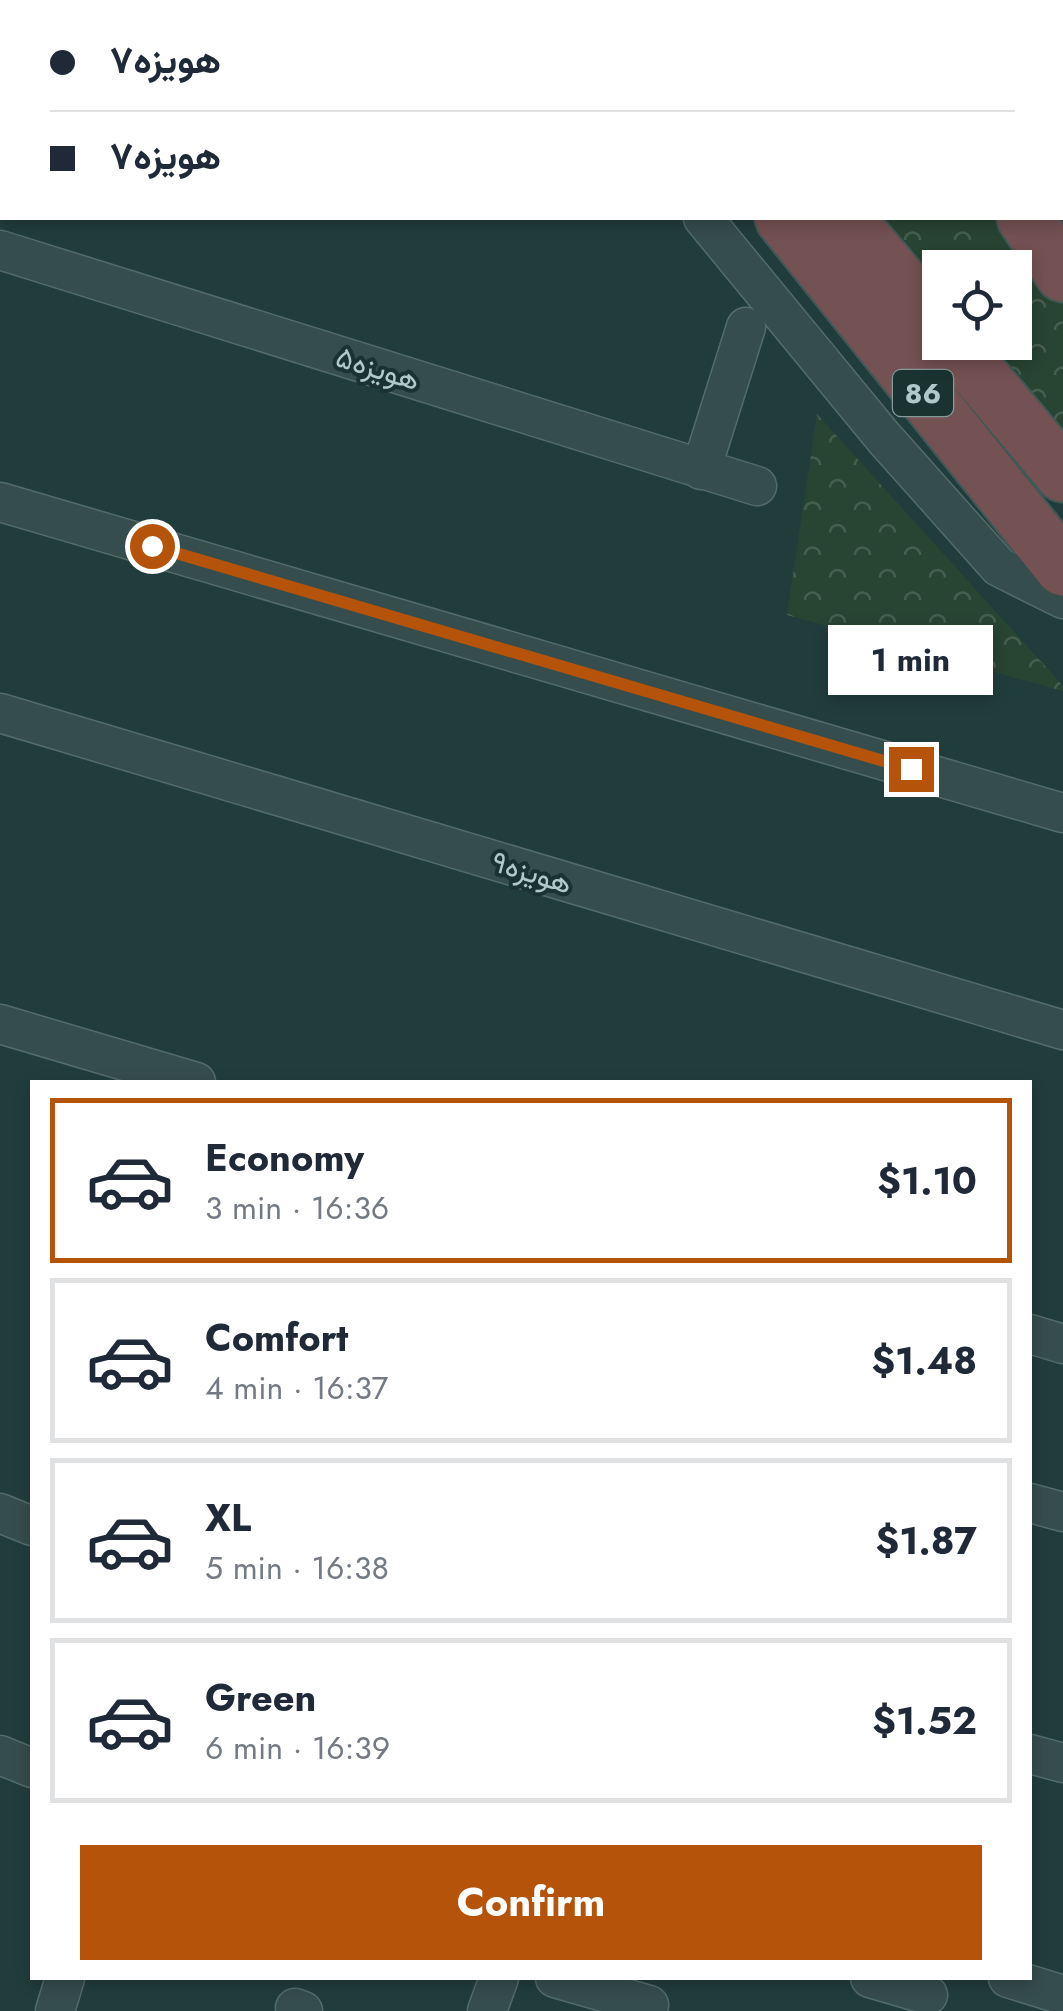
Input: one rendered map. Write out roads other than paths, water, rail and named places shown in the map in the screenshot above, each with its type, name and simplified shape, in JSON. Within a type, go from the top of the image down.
[{"type":"highway","name":"86","points":[[785,220],[1063,568]]},
{"type":"highway","points":[[848,220],[922,308]]},
{"type":"highway","points":[[1026,220],[1063,274]]},
{"type":"highway","points":[[967,360],[1063,474]]},
{"type":"street","points":[[705,220],[884,438],[999,568],[1063,599]]},
{"type":"street","name":"هویزه۵","points":[[0,250],[757,486]]},
{"type":"street","points":[[701,470],[746,327]]},
{"type":"street","points":[[0,502],[1063,814]]},
{"type":"street","name":"هویزه۹","points":[[0,713],[1063,1030]]},
{"type":"street","points":[[0,1024],[178,1080]]},
{"type":"street","points":[[1032,1335],[1063,1344]]},
{"type":"street","points":[[1032,1504],[1063,1512]]},
{"type":"street","points":[[0,1514],[30,1525]]},
{"type":"street","points":[[0,1755],[30,1767]]},
{"type":"street","points":[[1032,1755],[1063,1763]]},
{"type":"street","points":[[55,2011],[64,1980]]},
{"type":"street","points":[[487,2011],[498,1980]]},
{"type":"street","points":[[562,1980],[649,2005]]},
{"type":"street","points":[[877,1980],[928,1994]]},
{"type":"street","points":[[1014,1980],[1063,1995]]}]
